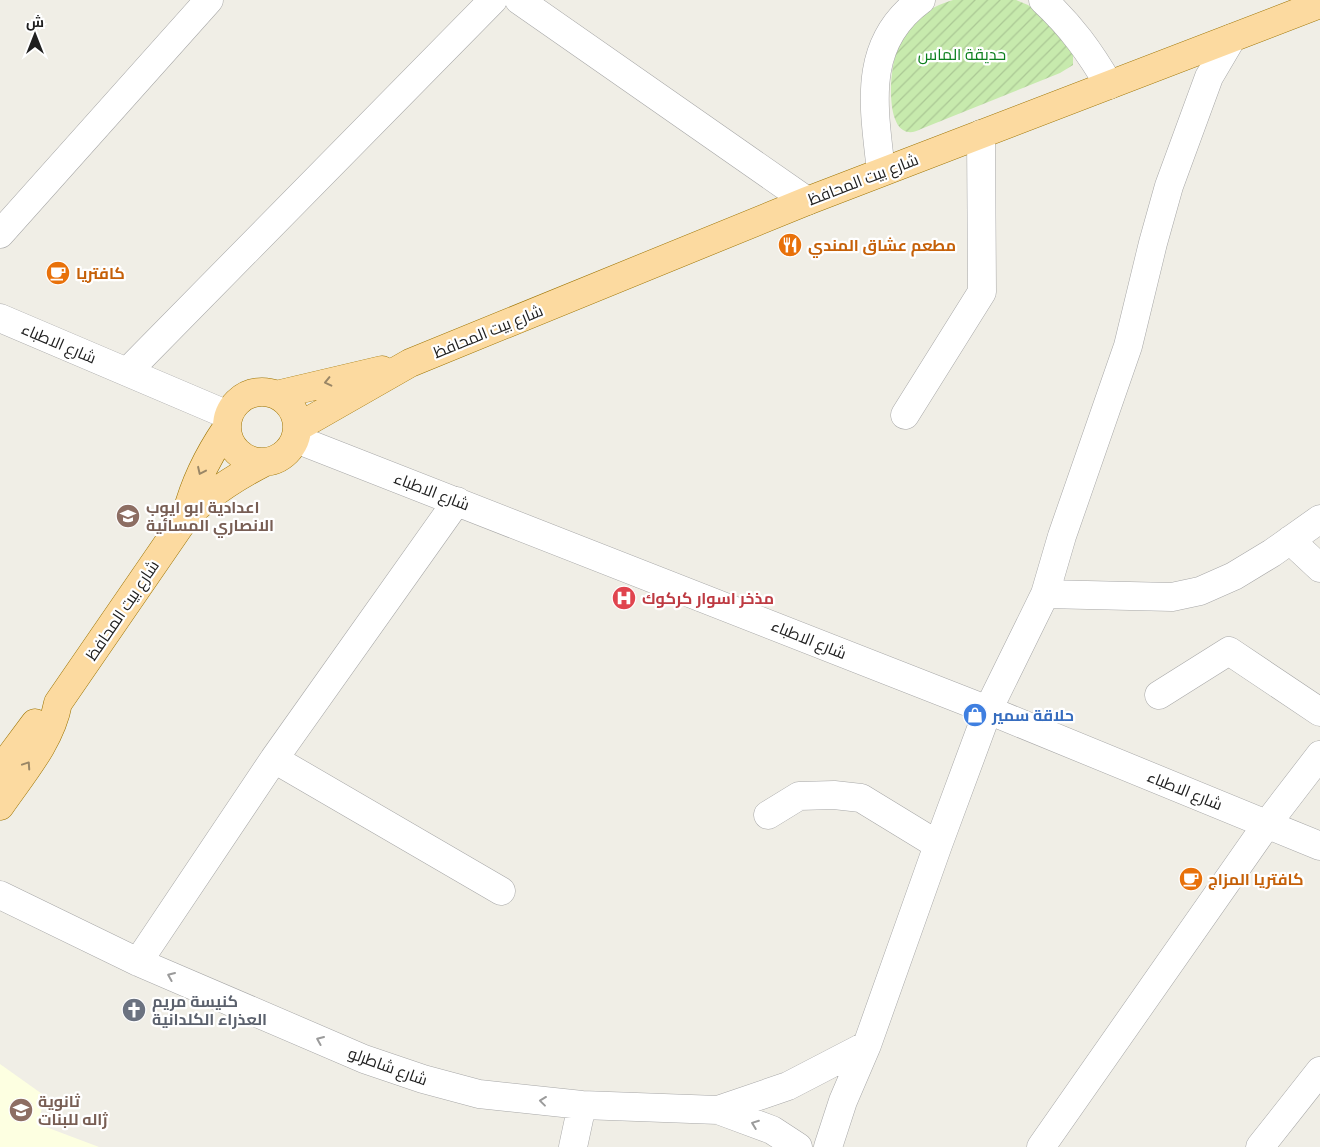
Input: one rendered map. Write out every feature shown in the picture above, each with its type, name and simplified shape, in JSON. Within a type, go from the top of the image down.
[{"type":"main road","name":"شارع بيت المحافظ","points":[[186,517],[192,494],[212,449],[236,403],[248,395],[262,392],[276,395],[410,363],[807,201],[1320,4]]},
{"type":"main road","name":"شارع بيت المحافظ","points":[[0,770],[38,719],[58,703],[186,517],[202,501],[222,486],[263,463],[277,460],[289,451],[297,433],[410,363]]},
{"type":"main road","points":[[276,395],[288,402],[295,414],[297,433]]},
{"type":"main road","points":[[227,422],[230,442],[238,454],[249,461],[263,463]]},
{"type":"main road","name":"شارع بيت المحافظ","points":[[0,806],[47,736],[56,715],[58,703]]},
{"type":"street","points":[[0,234],[209,0]]},
{"type":"street","points":[[127,372],[493,0]]},
{"type":"street","points":[[519,0],[807,201]]},
{"type":"street","points":[[1043,0],[1064,19],[1081,39],[1109,85]]},
{"type":"street","points":[[881,172],[874,85],[880,54],[908,3]]},
{"type":"street","points":[[828,1147],[843,1101],[867,1045],[988,710],[1045,594],[1062,536],[1128,346],[1169,186],[1209,78],[1232,38]]},
{"type":"street","points":[[905,415],[982,292],[981,134]]},
{"type":"street","name":"شارع الاطباء","points":[[0,318],[127,372],[227,422]]},
{"type":"street","name":"شارع الاطباء","points":[[297,433],[458,501],[988,710],[1320,846]]},
{"type":"street","points":[[138,962],[274,759],[458,501]]},
{"type":"street","points":[[1045,594],[1172,597],[1200,591],[1234,576],[1320,519]]},
{"type":"street","points":[[1290,540],[1320,568]]},
{"type":"street","points":[[1159,695],[1229,651],[1320,712]]},
{"type":"street","points":[[1040,1147],[1267,824],[1320,755]]},
{"type":"street","points":[[274,759],[501,891]]},
{"type":"street","points":[[768,815],[799,796],[834,795],[862,798],[938,845]]},
{"type":"street","name":"شارع شاطرلو","points":[[0,895],[138,962],[364,1059],[423,1079],[479,1094],[582,1105],[718,1110],[772,1130],[798,1147]]},
{"type":"street","points":[[718,1110],[788,1086],[867,1045]]},
{"type":"street","points":[[1260,1147],[1320,1071]]},
{"type":"street","points":[[573,1147],[582,1105]]},
{"type":"shaded area","name":"ثانوية ژاله للبنات","points":[[0,1064],[45,1096],[38,1124],[99,1147],[0,1147]]},
{"type":"green space","name":"حديقة الماس","points":[[953,0],[1016,0],[1028,5],[1048,20],[1073,53],[1073,65],[1060,73],[916,131],[905,131],[898,124],[892,105],[891,81],[897,51],[907,32],[923,15],[937,6]]},
{"type":"place","name":"مطعم عشاق المندي","points":[[790,245]]},
{"type":"place","name":"کافتریا","points":[[58,273]]},
{"type":"place","name":"اعدادية ابو ايوب الانصاري المسائية","points":[[128,516]]},
{"type":"place","name":"مذخر اسوار كركوك","points":[[624,598]]},
{"type":"place","name":"حلاقة سمير","points":[[975,715]]},
{"type":"place","name":"كافتريا المزاج","points":[[1191,879]]},
{"type":"place","name":"كنيسة مريم العذراء الكلدانية","points":[[134,1010]]},
{"type":"place","name":"ثانوية ژاله للبنات","points":[[21,1110]]}]
